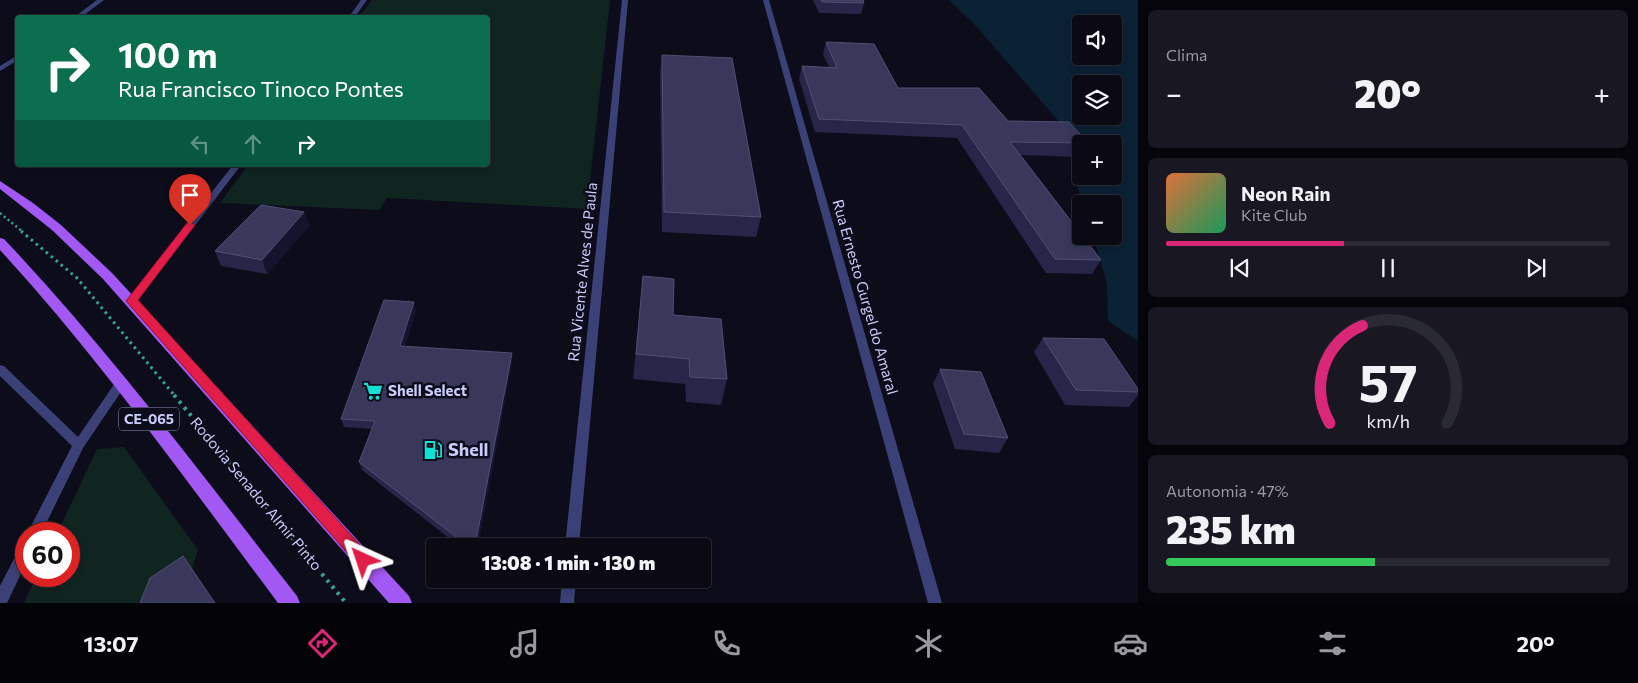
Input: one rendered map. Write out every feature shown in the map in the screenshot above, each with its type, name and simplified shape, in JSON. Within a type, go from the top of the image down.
[{"type":"main road","points":[[0,184],[34,207],[76,244],[132,301],[402,603]]},
{"type":"main road","name":"CE-065","points":[[0,242],[40,285],[121,383],[290,603]]},
{"type":"street","points":[[80,15],[101,0]]},
{"type":"street","points":[[353,15],[364,0]]},
{"type":"street","name":"Rua Vicente Alves de Paula","points":[[573,538],[625,0]]},
{"type":"street","name":"Rua Ernesto Gurgel do Amaral","points":[[766,0],[935,603]]},
{"type":"street","points":[[0,70],[15,59]]},
{"type":"street","points":[[132,301],[235,167]]},
{"type":"street","points":[[0,369],[79,445]]},
{"type":"street","points":[[40,522],[79,445],[121,383]]},
{"type":"street","points":[[0,601],[15,571]]},
{"type":"street","points":[[566,603],[568,588]]},
{"type":"path","name":"Rodovia Senador Almir Pinto","points":[[0,213],[77,278],[346,603]]},
{"type":"green space","points":[[372,0],[610,0],[587,209],[387,198],[379,210],[220,203],[247,167],[490,167],[490,15],[361,15]]},
{"type":"green space","points":[[124,447],[198,550],[192,569],[161,591],[156,603],[24,603],[31,587],[80,587],[80,522],[63,522],[97,449]]},
{"type":"water","points":[[949,0],[1138,0],[1138,341],[1108,321],[1107,284],[1096,245],[1122,245],[1122,195],[1080,195],[1077,185],[1122,185],[1122,135],[1072,135],[1072,137],[976,26]]},
{"type":"building","points":[[821,0],[863,0],[864,3],[822,2]]},
{"type":"building","points":[[826,42],[874,44],[898,88],[979,88],[1008,121],[1069,122],[1081,135],[1072,135],[1072,143],[1010,142],[1072,222],[1072,245],[1090,245],[1101,260],[1055,259],[962,125],[819,119],[802,66],[837,68]]},
{"type":"building","points":[[662,55],[732,58],[761,217],[664,212]]},
{"type":"building","points":[[261,205],[304,212],[262,260],[215,251]]},
{"type":"building","points":[[643,276],[674,279],[673,315],[721,319],[727,379],[690,377],[689,359],[636,354]]},
{"type":"building","name":"Shell","points":[[384,300],[414,302],[400,346],[512,353],[477,538],[458,538],[359,462],[375,421],[341,419]]},
{"type":"building","points":[[1043,338],[1104,339],[1138,389],[1138,392],[1076,390]]},
{"type":"building","points":[[940,369],[981,372],[1008,438],[964,434]]},
{"type":"building","points":[[183,556],[215,603],[140,603],[150,578]]},
{"type":"place","name":"Shell Select","points":[[373,391]]},
{"type":"place","name":"Shell","points":[[433,450]]},
{"type":"route","points":[[190,225],[132,301],[363,560]]}]
